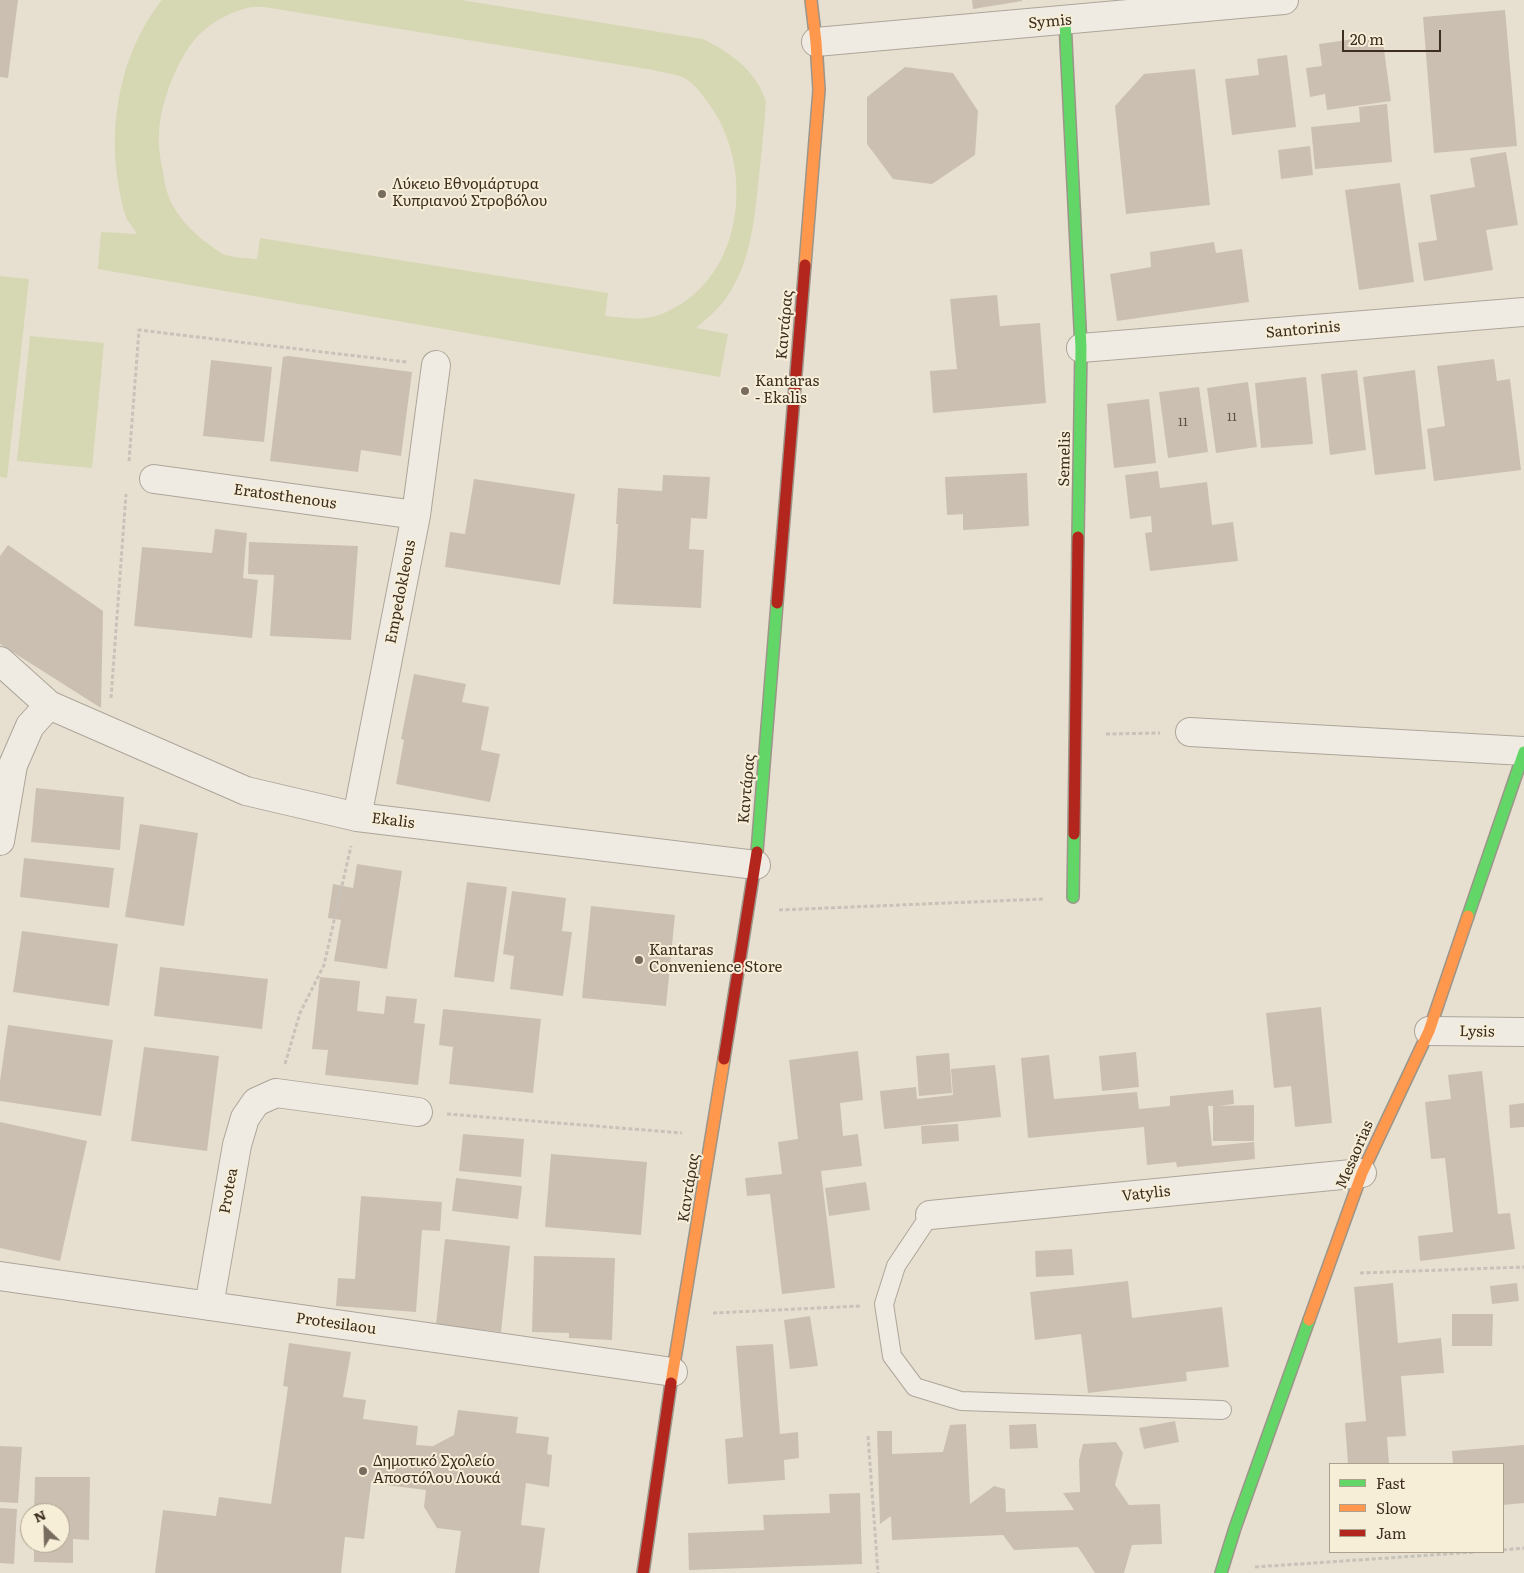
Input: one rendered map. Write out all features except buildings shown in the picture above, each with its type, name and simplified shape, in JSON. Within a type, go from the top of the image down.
[{"type":"street","name":"Καντάρας","points":[[643,1573],[673,1372],[756,865],[819,90],[811,0]]},
{"type":"street","name":"Symis","points":[[816,42],[1284,0]]},
{"type":"street","name":"Semelis","points":[[1065,21],[1082,348],[1074,897]]},
{"type":"street","name":"Santorinis","points":[[1082,348],[1524,312]]},
{"type":"street","name":"Empedokleous","points":[[357,817],[416,515],[436,365]]},
{"type":"street","name":"Eratosthenous","points":[[154,479],[416,515]]},
{"type":"street","name":"Ekalis","points":[[0,661],[49,705],[246,791],[357,817],[756,865]]},
{"type":"street","points":[[0,841],[13,765],[30,726],[49,705]]},
{"type":"street","points":[[1190,732],[1524,752]]},
{"type":"street","name":"Mesaorias","points":[[1222,1571],[1238,1519],[1362,1173],[1429,1031],[1524,752]]},
{"type":"street","name":"Lysis","points":[[1429,1031],[1524,1032]]},
{"type":"street","points":[[276,1093],[418,1112]]},
{"type":"street","name":"Protea","points":[[209,1306],[237,1144],[245,1118],[256,1102],[276,1093]]},
{"type":"street","name":"Vatylis","points":[[930,1215],[1362,1173]]},
{"type":"street","name":"Protesilaou","points":[[0,1276],[673,1372]]},
{"type":"lane","points":[[930,1215],[896,1266],[884,1304],[892,1356],[915,1387],[961,1401],[1222,1410]]},
{"type":"path","points":[[129,463],[139,330],[436,365]]},
{"type":"path","points":[[108,731],[126,493]]},
{"type":"path","points":[[1076,735],[1190,732]]},
{"type":"path","points":[[276,1093],[300,1013],[324,965],[357,817]]},
{"type":"path","points":[[749,911],[1074,897]]},
{"type":"path","points":[[418,1112],[713,1136]]},
{"type":"path","points":[[1326,1274],[1524,1267]]},
{"type":"path","points":[[683,1315],[884,1304]]},
{"type":"path","points":[[868,1436],[878,1573]]},
{"type":"path","points":[[1504,1550],[1524,1548]]},
{"type":"path","points":[[1222,1571],[1462,1553]]},
{"type":"green space","points":[[162,0],[461,0],[703,39],[723,50],[742,64],[749,72],[762,91],[766,102],[755,213],[747,254],[737,280],[726,297],[714,312],[696,328],[728,334],[720,377],[98,269],[101,232],[137,234],[128,221],[122,205],[116,164],[115,139],[121,89],[127,65],[136,42]],"holes":[[[251,7],[264,7],[653,70],[683,77],[696,87],[709,104],[723,128],[732,154],[736,182],[736,211],[730,238],[719,264],[703,286],[681,304],[655,316],[636,319],[605,316],[608,293],[260,238],[257,259],[240,258],[221,253],[189,227],[176,212],[170,200],[165,186],[160,152],[160,121],[167,93],[178,66],[185,53],[201,33],[212,24],[238,11]]]},
{"type":"green space","points":[[0,276],[29,279],[7,478],[0,477]]},
{"type":"green space","points":[[30,336],[104,343],[92,468],[17,461]]},
{"type":"traffic: fast","points":[[1065,21],[1081,348],[1078,537]]},
{"type":"traffic: fast","points":[[757,852],[777,603]]},
{"type":"traffic: fast","points":[[1468,916],[1524,752]]},
{"type":"traffic: fast","points":[[1073,897],[1074,834]]},
{"type":"traffic: fast","points":[[1221,1573],[1235,1528],[1309,1320]]},
{"type":"traffic: slow","points":[[805,265],[819,90],[811,0]]},
{"type":"traffic: slow","points":[[1309,1320],[1362,1173],[1429,1031],[1468,916]]},
{"type":"traffic: slow","points":[[671,1383],[724,1059]]},
{"type":"traffic: jam","points":[[777,603],[805,265]]},
{"type":"traffic: jam","points":[[1074,834],[1078,537]]},
{"type":"traffic: jam","points":[[724,1059],[757,852]]},
{"type":"traffic: jam","points":[[643,1573],[671,1383]]},
{"type":"place","name":"Λύκειο Εθνομάρτυρα Κυπριανού Στροβόλου","points":[[382,194]]},
{"type":"place","name":"Kantaras - Ekalis","points":[[745,391]]},
{"type":"place","name":"Kantaras Convenience Store","points":[[639,960]]},
{"type":"place","name":"Δημοτικό Σχολείο Αποστόλου Λουκά","points":[[363,1471]]}]
